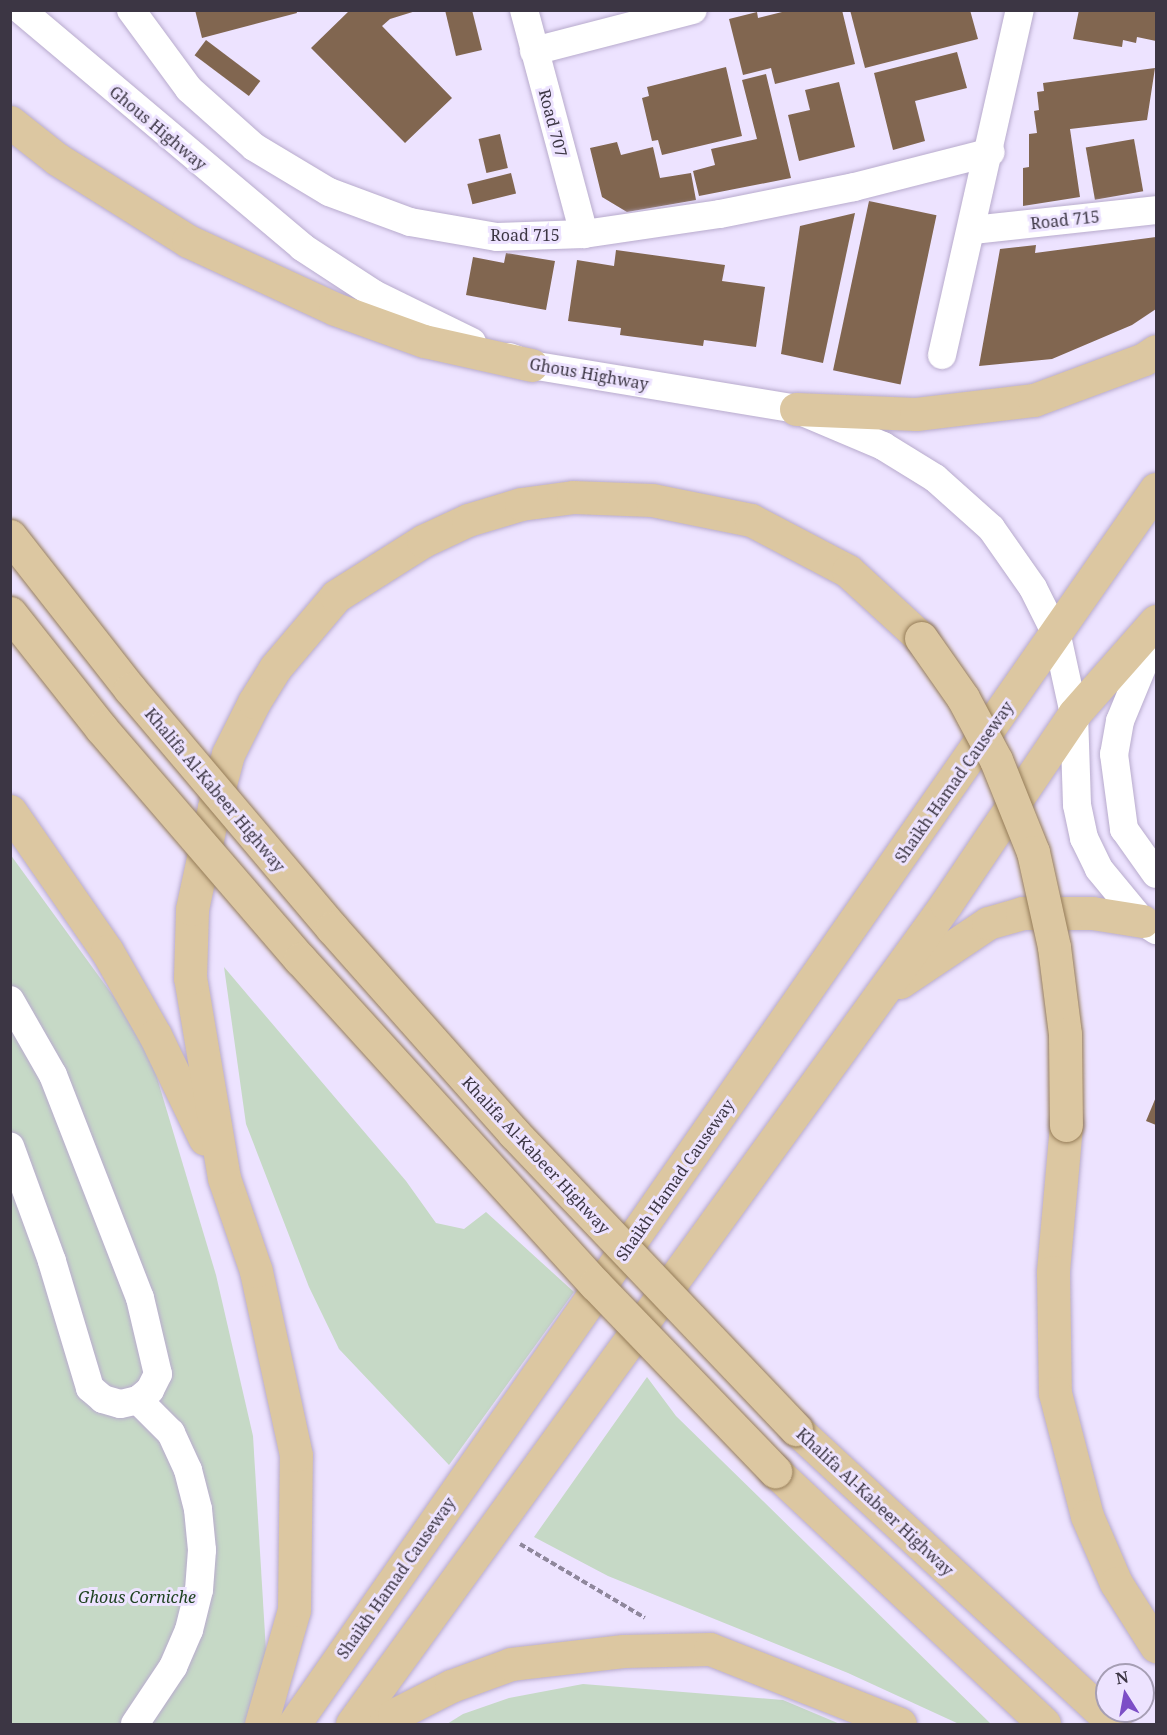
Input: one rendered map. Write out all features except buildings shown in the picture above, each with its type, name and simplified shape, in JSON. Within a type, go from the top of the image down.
[{"type":"main road","points":[[10,122],[57,159],[199,246],[335,309],[424,341],[531,365]]},
{"type":"main road","points":[[796,410],[916,414],[1034,400],[1144,359],[1156,351]]},
{"type":"main road","name":"Shaikh Hamad Causeway","points":[[294,1725],[1057,636],[1156,489]]},
{"type":"main road","points":[[224,1178],[190,978],[192,909],[228,753],[275,668],[336,596],[423,541],[468,520],[521,504],[573,497],[619,497],[703,508],[751,520],[848,571],[921,638],[963,698],[996,760],[1033,852],[1054,947],[1062,1012],[1066,1125],[1053,1272],[1055,1393],[1087,1516],[1116,1583],[1156,1646]]},
{"type":"main road","name":"Khalifa Al-Kabeer Highway","points":[[10,536],[130,689],[332,928],[514,1133],[796,1429],[1114,1725]]},
{"type":"main road","points":[[10,613],[101,728],[300,959],[595,1284],[775,1471],[1044,1725]]},
{"type":"main road","points":[[352,1725],[497,1528],[872,1002],[946,904],[1074,714],[1156,621]]},
{"type":"main road","points":[[10,811],[107,951],[154,1035],[224,1178],[256,1271],[296,1455],[294,1610],[261,1725]]},
{"type":"main road","points":[[872,1002],[988,923],[1022,913],[1092,913],[1149,925]]},
{"type":"main road","points":[[384,1725],[394,1715],[451,1686],[511,1664],[623,1652],[710,1649],[900,1725]]},
{"type":"street","name":"Ghous Highway","points":[[21,10],[302,248],[374,294],[451,334],[531,365],[796,410],[883,446],[935,478],[991,528],[1033,588],[1057,636],[1074,714],[1077,805],[1084,838],[1099,869],[1149,925]]},
{"type":"street","name":"Road 715","points":[[131,10],[189,89],[254,147],[329,192],[411,222],[486,235],[584,234],[742,210],[991,153]]},
{"type":"street","name":"Road 707","points":[[524,10],[584,234]]},
{"type":"street","points":[[534,51],[693,10]]},
{"type":"street","points":[[942,355],[991,153],[1020,10]]},
{"type":"street","name":"Road 715","points":[[973,230],[1156,210]]},
{"type":"street","points":[[1156,634],[1120,721],[1114,754],[1124,829],[1156,874]]},
{"type":"street","points":[[10,1000],[53,1075],[140,1298],[158,1374],[150,1390],[138,1400],[111,1402],[90,1388],[52,1261],[10,1146]]},
{"type":"street","points":[[135,1725],[173,1667],[189,1630],[199,1590],[202,1550],[198,1509],[188,1470],[171,1433],[138,1400]]},
{"type":"path","points":[[497,1528],[561,1571],[652,1622]]},
{"type":"green space","name":"Ghous Corniche","points":[[10,854],[146,1041],[216,1275],[253,1436],[266,1651],[251,1724],[11,1724]]},
{"type":"green space","points":[[224,967],[406,1181],[436,1223],[464,1229],[486,1212],[574,1292],[449,1465],[339,1349],[309,1287],[246,1124]]},
{"type":"green space","points":[[647,1377],[676,1416],[991,1724],[959,1724],[848,1673],[608,1576],[534,1537]]},
{"type":"green space","points":[[583,1684],[783,1700],[840,1724],[447,1724],[463,1714],[509,1698]]}]
